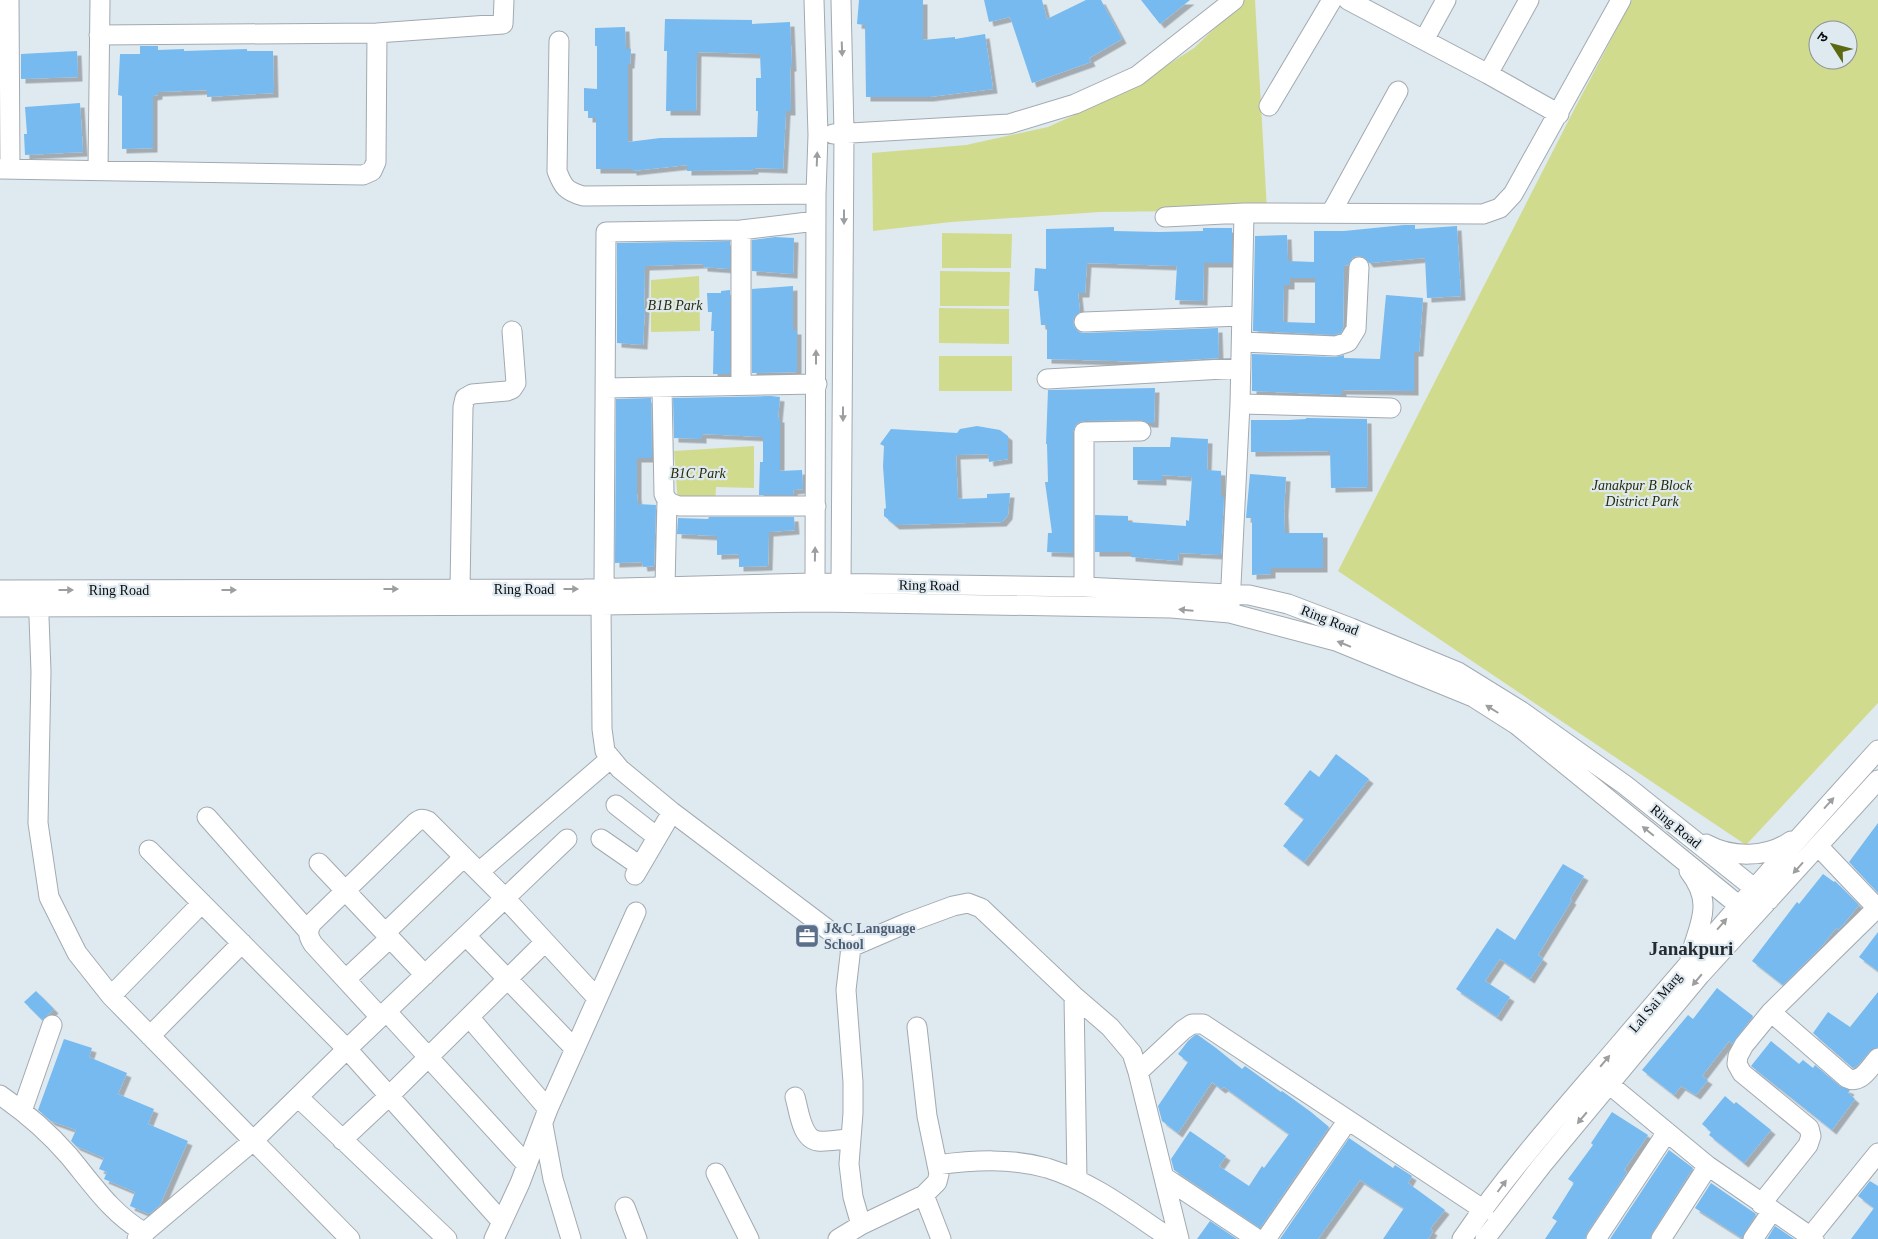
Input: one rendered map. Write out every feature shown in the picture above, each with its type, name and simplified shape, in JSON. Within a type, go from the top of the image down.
[{"type":"street","points":[[9,0],[5,169],[363,175],[372,171],[376,162],[376,33]]},
{"type":"street","points":[[98,170],[100,0]]},
{"type":"street","points":[[99,36],[376,33],[503,24],[504,0]]},
{"type":"street","points":[[814,0],[818,135],[816,194],[815,583],[820,602]]},
{"type":"street","points":[[841,0],[844,133],[843,594]]},
{"type":"street","points":[[818,135],[1009,124],[1075,104],[1136,76],[1234,0]]},
{"type":"street","points":[[1268,106],[1344,0],[1424,40],[1559,114]]},
{"type":"street","points":[[1424,40],[1446,0]]},
{"type":"street","points":[[1488,74],[1529,0]]},
{"type":"street","points":[[1165,216],[1244,213],[1482,214],[1500,208],[1513,194],[1621,0]]},
{"type":"street","points":[[559,41],[557,171],[562,184],[571,193],[583,196],[816,194]]},
{"type":"street","points":[[1331,213],[1398,92]]},
{"type":"street","points":[[1230,613],[1240,404],[1244,213]]},
{"type":"street","points":[[816,221],[741,230],[606,232],[602,729],[605,751],[620,769],[672,812],[851,947]]},
{"type":"street","points":[[741,230],[741,385]]},
{"type":"street","points":[[1242,342],[1336,346],[1348,342],[1356,329],[1359,267]]},
{"type":"street","points":[[1084,322],[1241,316]]},
{"type":"street","points":[[460,589],[463,407],[465,398],[472,394],[507,391],[512,389],[516,383],[512,331]]},
{"type":"street","points":[[1047,379],[1241,368]]},
{"type":"street","points":[[606,388],[816,384]]},
{"type":"street","points":[[662,387],[664,494],[672,504],[680,506],[816,506]]},
{"type":"street","points":[[1240,404],[1391,408]]},
{"type":"street","points":[[1084,587],[1084,432],[1141,431]]},
{"type":"street","points":[[665,587],[667,500]]},
{"type":"street","name":"Ring Road","points":[[0,590],[36,597],[602,589],[815,583],[843,594],[1171,608],[1230,613],[1336,641],[1473,697],[1520,719],[1625,785],[1769,900]]},
{"type":"street","name":"Ring Road","points":[[0,606],[36,597],[460,589],[602,589],[820,602],[843,594],[1084,587],[1249,595],[1288,604],[1458,672],[1520,719],[1674,853],[1753,917]]},
{"type":"street","points":[[36,597],[42,672],[38,823],[49,897],[76,953],[111,996],[350,1239]]},
{"type":"street","name":"Lal Sai Marg","points":[[1462,1239],[1525,1155],[1688,963],[1878,750]]},
{"type":"street","points":[[479,872],[611,758]]},
{"type":"street","name":"Lal Sai Marg","points":[[1485,1239],[1542,1165],[1700,976],[1878,780]]},
{"type":"street","points":[[616,805],[657,837]]},
{"type":"street","points":[[601,839],[637,871],[672,812]]},
{"type":"street","points":[[206,817],[308,931],[309,938],[313,944],[346,979],[428,1057],[527,1166]]},
{"type":"street","points":[[308,931],[312,923],[419,819],[428,821],[505,898],[597,998]]},
{"type":"street","points":[[1682,832],[1715,849],[1747,854],[1766,852],[1784,846],[1804,831]]},
{"type":"street","points":[[0,1095],[37,1122],[68,1155],[112,1209],[141,1236],[253,1141],[347,1048],[567,839]]},
{"type":"street","points":[[1753,1239],[1766,1207],[1808,1144],[1811,1136],[1809,1128],[1742,1073],[1737,1064],[1738,1056],[1744,1045],[1772,1012],[1878,908],[1818,846]]},
{"type":"street","points":[[148,850],[347,1048],[502,1222]]},
{"type":"street","points":[[1674,853],[1698,883],[1703,897],[1702,912],[1688,963]]},
{"type":"street","points":[[346,979],[464,857]]},
{"type":"street","points":[[319,863],[424,975]]},
{"type":"street","points":[[111,996],[202,903]]},
{"type":"street","points":[[851,947],[907,923],[954,906],[968,903],[981,908],[1074,996],[1110,1027],[1132,1053],[1179,1239]]},
{"type":"street","points":[[494,1239],[527,1166],[575,1048],[636,912]]},
{"type":"street","points":[[466,936],[575,1048]]},
{"type":"street","points":[[342,1140],[545,942]]},
{"type":"street","points":[[150,1036],[242,943]]},
{"type":"street","points":[[851,947],[846,990],[854,1112],[850,1139],[850,1172],[853,1197],[861,1225]]},
{"type":"street","points":[[1074,996],[1078,1180]]},
{"type":"street","points":[[1772,1012],[1851,1080],[1860,1079],[1878,1058]]},
{"type":"street","points":[[469,1017],[546,1117],[553,1179],[571,1239]]},
{"type":"street","points":[[1138,1072],[1183,1030],[1192,1024],[1203,1024],[1484,1210]]},
{"type":"street","points":[[22,1111],[52,1025]]},
{"type":"street","points":[[838,1239],[861,1225],[924,1195],[937,1182],[939,1174],[927,1116],[917,1027]]},
{"type":"street","points":[[1610,1085],[1708,1166],[1812,1238],[1878,1153]]},
{"type":"street","points":[[298,1097],[447,1239]]},
{"type":"street","points":[[795,1097],[806,1134],[811,1138],[817,1141],[850,1139]]},
{"type":"street","points":[[1266,1239],[1348,1120]]},
{"type":"street","points":[[1596,1239],[1667,1132]]},
{"type":"street","points":[[936,1165],[970,1161],[1004,1161],[1047,1168],[1078,1180],[1171,1239]]},
{"type":"street","points":[[1661,1239],[1708,1166]]},
{"type":"street","points":[[716,1173],[749,1239]]},
{"type":"street","points":[[1164,1176],[1257,1239]]},
{"type":"street","points":[[924,1195],[941,1239]]},
{"type":"street","points":[[624,1207],[637,1239]]},
{"type":"green space","points":[[1244,0],[1255,0],[1267,210],[1100,212],[951,222],[873,231],[872,153],[966,145],[1048,127],[1125,92],[1194,48]]},
{"type":"green space","name":"Janakpur B Block District Park","points":[[1632,0],[1878,0],[1878,703],[1746,845],[1338,571]]},
{"type":"green space","points":[[942,233],[1012,234],[1011,268],[942,268]]},
{"type":"green space","points":[[940,271],[1010,272],[1009,306],[940,306]]},
{"type":"green space","name":"B1B Park","points":[[699,276],[700,331],[651,332],[651,280]]},
{"type":"green space","points":[[939,308],[1009,309],[1009,344],[939,343]]},
{"type":"green space","points":[[939,356],[1012,356],[1012,391],[939,391]]},
{"type":"green space","name":"B1C Park","points":[[754,446],[754,488],[716,487],[715,503],[678,504],[674,451]]},
{"type":"building","points":[[859,0],[923,0],[923,40],[955,37],[955,39],[985,34],[993,89],[929,97],[866,97],[865,25],[857,24]]},
{"type":"building","points":[[984,0],[1042,0],[1047,19],[1086,0],[1101,0],[1122,39],[1089,58],[1091,62],[1032,83],[1010,17],[989,22]]},
{"type":"building","points":[[1141,0],[1190,0],[1160,24]]},
{"type":"building","points":[[665,19],[752,20],[752,24],[790,22],[791,111],[786,111],[783,169],[754,168],[754,170],[687,171],[687,165],[632,171],[632,169],[596,169],[596,118],[588,118],[588,111],[584,111],[584,88],[597,89],[595,28],[625,27],[626,49],[631,49],[630,64],[628,64],[628,142],[660,138],[757,137],[756,78],[761,78],[760,54],[697,52],[696,111],[666,111],[667,51],[664,51]]},
{"type":"building","points":[[140,46],[158,46],[158,50],[184,49],[184,51],[247,49],[247,51],[273,51],[274,93],[207,97],[207,90],[158,92],[158,95],[153,96],[153,148],[122,149],[122,96],[118,95],[120,54],[140,54]]},
{"type":"building","points":[[77,51],[78,77],[21,79],[21,54]]},
{"type":"building","points":[[80,103],[83,152],[25,155],[24,134],[27,134],[25,107]]},
{"type":"building","points":[[1404,225],[1415,225],[1415,229],[1457,226],[1461,296],[1427,298],[1425,258],[1369,263],[1365,258],[1353,257],[1348,265],[1344,266],[1343,328],[1341,333],[1334,335],[1253,331],[1255,236],[1287,235],[1288,261],[1314,262],[1314,231],[1344,231]],"holes":[[[1290,278],[1315,278],[1315,323],[1283,322],[1284,285],[1290,285]]]},
{"type":"building","points":[[1114,227],[1114,231],[1159,232],[1203,231],[1203,228],[1232,228],[1232,263],[1204,263],[1203,301],[1175,300],[1177,266],[1087,263],[1085,293],[1078,293],[1080,312],[1074,317],[1073,323],[1075,328],[1079,332],[1084,333],[1218,328],[1219,358],[1151,362],[1047,359],[1047,325],[1041,325],[1038,291],[1034,291],[1035,268],[1046,269],[1046,229]]},
{"type":"building","points":[[775,237],[794,238],[793,274],[752,271],[752,240]]},
{"type":"building","points":[[730,241],[730,269],[703,267],[703,264],[645,266],[643,345],[617,343],[617,243]]},
{"type":"building","points":[[793,286],[793,330],[797,330],[797,372],[752,373],[752,289]]},
{"type":"building","points":[[730,290],[730,374],[713,374],[714,331],[711,331],[712,312],[708,312],[707,293],[721,293],[721,291]]},
{"type":"building","points":[[1386,295],[1423,298],[1419,352],[1414,352],[1414,391],[1342,390],[1342,395],[1252,391],[1252,354],[1336,357],[1344,355],[1344,358],[1380,359]]},
{"type":"building","points":[[1155,388],[1154,423],[1141,420],[1084,421],[1079,422],[1075,426],[1073,432],[1073,553],[1047,552],[1048,533],[1052,533],[1045,482],[1048,482],[1046,444],[1048,390]]},
{"type":"building","points":[[780,397],[778,418],[780,418],[780,471],[802,470],[803,489],[793,490],[794,495],[759,495],[760,462],[763,462],[763,437],[702,434],[702,439],[674,438],[673,398]]},
{"type":"building","points":[[651,398],[652,458],[637,458],[638,504],[656,505],[654,566],[643,567],[642,562],[615,563],[616,399]]},
{"type":"building","points":[[1306,418],[1367,419],[1368,487],[1331,488],[1330,451],[1251,452],[1251,420]]},
{"type":"building","points":[[977,426],[1000,430],[1008,436],[1008,459],[989,462],[988,454],[956,455],[958,499],[987,498],[987,494],[1010,493],[1008,515],[1002,522],[895,525],[884,516],[884,509],[886,508],[883,466],[884,446],[880,444],[891,429],[957,433],[960,429]]},
{"type":"building","points":[[1171,437],[1208,439],[1207,470],[1221,471],[1221,497],[1224,497],[1221,555],[1179,553],[1178,561],[1131,557],[1131,552],[1095,552],[1095,515],[1128,516],[1128,522],[1186,526],[1186,520],[1189,521],[1192,477],[1162,475],[1162,481],[1133,480],[1133,447],[1170,447]]},
{"type":"building","points":[[1250,474],[1286,477],[1285,533],[1323,533],[1323,568],[1271,568],[1271,574],[1252,575],[1252,518],[1246,518]]},
{"type":"building","points":[[709,517],[794,517],[795,530],[769,532],[768,566],[739,567],[739,554],[717,555],[717,536],[677,534],[678,518],[708,519]]},
{"type":"building","points":[[1336,754],[1369,779],[1304,862],[1283,846],[1304,819],[1284,804],[1310,770],[1319,777]]},
{"type":"building","points":[[1878,823],[1878,893],[1849,862]]},
{"type":"building","points":[[1563,864],[1584,876],[1570,899],[1572,900],[1538,955],[1543,959],[1530,979],[1500,959],[1485,981],[1510,997],[1497,1017],[1456,989],[1497,928],[1515,940]]},
{"type":"building","points":[[1823,874],[1835,881],[1859,905],[1842,926],[1838,930],[1836,928],[1822,946],[1783,985],[1752,961],[1797,902],[1799,904]]},
{"type":"building","points":[[1878,932],[1878,971],[1859,957]]},
{"type":"building","points":[[1717,988],[1753,1016],[1732,1044],[1729,1041],[1702,1076],[1708,1080],[1696,1095],[1681,1086],[1674,1095],[1642,1070],[1688,1015],[1693,1019]]},
{"type":"building","points":[[36,991],[54,1009],[42,1020],[24,1002]]},
{"type":"building","points":[[1878,992],[1878,1047],[1870,1051],[1853,1068],[1813,1033],[1828,1012],[1850,1027]]},
{"type":"building","points":[[1195,1035],[1198,1035],[1216,1048],[1242,1069],[1245,1066],[1282,1091],[1329,1127],[1260,1228],[1174,1170],[1171,1159],[1190,1131],[1226,1156],[1219,1166],[1249,1186],[1262,1166],[1264,1168],[1289,1134],[1224,1087],[1221,1089],[1212,1082],[1178,1133],[1162,1121],[1158,1106],[1188,1062],[1178,1054]]},
{"type":"building","points":[[64,1039],[92,1048],[89,1057],[127,1073],[118,1094],[154,1109],[148,1124],[188,1141],[160,1205],[149,1214],[130,1206],[135,1192],[104,1179],[107,1172],[99,1169],[104,1158],[76,1146],[71,1141],[76,1130],[51,1121],[38,1110]]},
{"type":"building","points":[[1771,1041],[1799,1064],[1803,1060],[1813,1068],[1815,1065],[1840,1086],[1850,1090],[1848,1093],[1855,1099],[1832,1130],[1751,1066]]},
{"type":"building","points":[[1725,1096],[1734,1104],[1736,1102],[1771,1130],[1744,1163],[1709,1135],[1711,1132],[1702,1124]]},
{"type":"building","points":[[1612,1112],[1648,1135],[1624,1170],[1627,1172],[1585,1239],[1545,1239],[1557,1221],[1552,1218],[1574,1183],[1568,1179],[1593,1145],[1591,1143]]},
{"type":"building","points":[[1349,1138],[1393,1168],[1395,1165],[1412,1176],[1408,1183],[1445,1210],[1430,1229],[1433,1231],[1428,1239],[1383,1239],[1404,1208],[1360,1180],[1318,1239],[1280,1239]]},
{"type":"building","points":[[1669,1150],[1693,1168],[1650,1239],[1610,1239]]},
{"type":"building","points":[[1870,1181],[1878,1186],[1878,1239],[1851,1239],[1874,1208],[1858,1196]]},
{"type":"building","points":[[1711,1183],[1756,1214],[1742,1238],[1695,1208]]},
{"type":"building","points":[[1210,1221],[1237,1239],[1197,1239]]},
{"type":"building","points":[[1775,1226],[1794,1239],[1767,1239]]},
{"type":"place","name":"J&C Language School","points":[[807,936]]},
{"type":"district","name":"Janakpuri","points":[[1691,948]]}]
